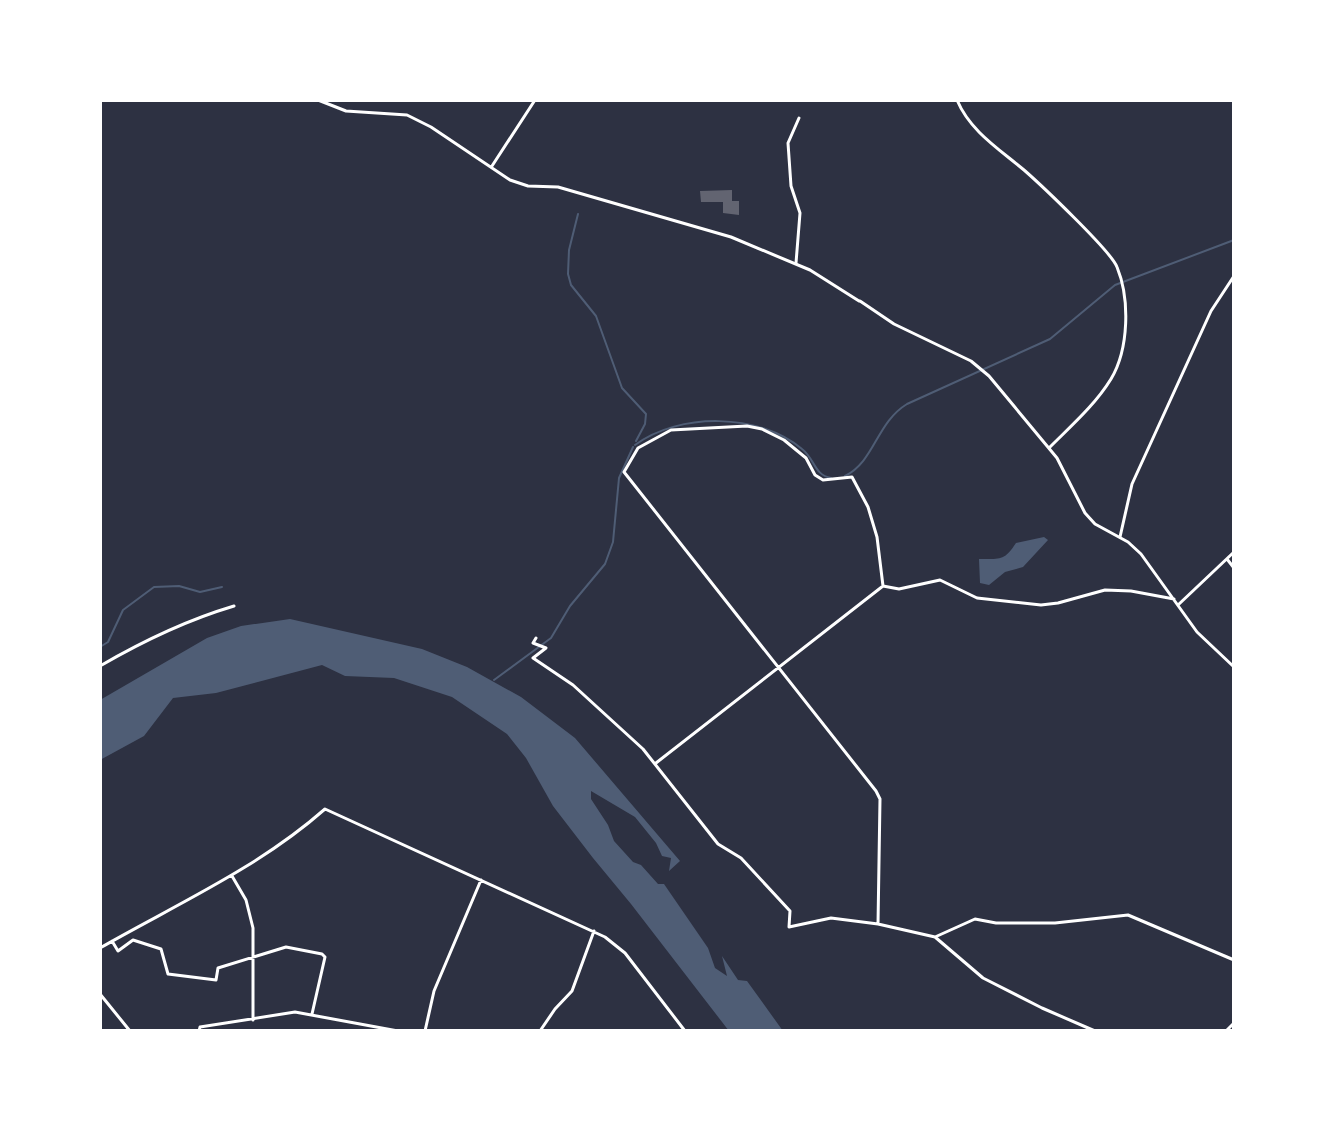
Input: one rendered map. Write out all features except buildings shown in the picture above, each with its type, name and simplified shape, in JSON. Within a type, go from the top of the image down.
[{"type":"street","points":[[318,100],[346,111],[407,115],[431,127],[510,180],[528,186],[558,187],[731,237],[796,263],[894,324],[971,361],[989,376],[1049,448],[1085,513],[1095,524],[1120,537],[1141,554],[1197,632],[1234,667]]},
{"type":"street","points":[[492,166],[535,100]]},
{"type":"street","points":[[957,100],[977,130],[1026,172],[1117,265],[1126,329],[1125,348],[1099,396],[1049,448]]},
{"type":"street","points":[[796,263],[800,213],[788,172],[788,143],[799,118]]},
{"type":"street","points":[[1120,537],[1132,484],[1211,311],[1234,276]]},
{"type":"street","points":[[878,924],[880,799],[876,791],[624,472],[638,448],[671,430],[701,426],[762,429],[784,440],[806,458],[815,475],[823,480],[852,477],[868,507],[877,537],[883,586]]},
{"type":"street","points":[[1178,605],[1234,552]]},
{"type":"street","points":[[1227,559],[1234,568]]},
{"type":"street","points":[[656,763],[883,586],[899,589],[940,580],[977,598],[1041,605],[1105,590],[1174,599]]},
{"type":"street","points":[[100,666],[166,630],[234,606]]},
{"type":"street","points":[[536,638],[533,643],[546,648],[533,658],[595,703],[656,763],[718,844],[741,858],[790,911],[789,927],[831,918],[878,924],[935,937],[983,978],[1095,1031]]},
{"type":"street","points":[[100,948],[232,876],[278,847],[325,809],[594,931],[625,953],[685,1031]]},
{"type":"street","points":[[232,876],[246,900],[253,928],[253,1020]]},
{"type":"street","points":[[425,1031],[434,991],[481,880]]},
{"type":"street","points":[[935,937],[975,919],[996,923],[1055,923],[1128,915],[1234,960]]},
{"type":"street","points":[[540,1031],[572,991],[594,931]]},
{"type":"street","points":[[112,941],[118,951],[133,940],[161,949],[168,974],[204,980],[216,980],[218,968],[286,947],[322,954],[325,957],[312,1014]]},
{"type":"street","points":[[100,994],[130,1031]]},
{"type":"street","points":[[199,1031],[200,1027],[215,1024],[295,1012],[398,1031]]},
{"type":"street","points":[[1226,1031],[1234,1023]]},
{"type":"water","points":[[1044,537],[1048,540],[1023,567],[1005,572],[989,585],[980,583],[979,559],[1001,558],[1016,543]]},
{"type":"water","points":[[290,619],[422,649],[467,667],[521,697],[575,738],[680,861],[669,871],[671,858],[662,856],[656,843],[635,817],[591,791],[591,799],[608,825],[614,841],[658,884],[664,884],[708,948],[715,968],[727,976],[722,956],[738,980],[747,981],[783,1031],[729,1031],[553,806],[526,758],[507,734],[452,697],[394,678],[345,676],[322,665],[216,693],[173,698],[144,736],[100,760],[100,700],[207,638],[241,626]]},
{"type":"waterway","points":[[578,214],[569,250],[568,274],[571,285],[596,316],[622,388],[646,414],[645,424],[636,441]]},
{"type":"waterway","points":[[845,476],[863,461],[888,421],[907,404],[1050,339],[1115,285],[1234,240]]},
{"type":"waterway","points":[[635,445],[653,434],[696,422],[742,423],[784,437],[802,449],[821,474],[831,478]]},
{"type":"waterway","points":[[494,680],[551,638],[570,606],[605,564],[613,542],[619,478],[633,447]]},
{"type":"waterway","points":[[100,647],[108,642],[123,610],[154,587],[179,586],[200,592],[222,587]]}]
